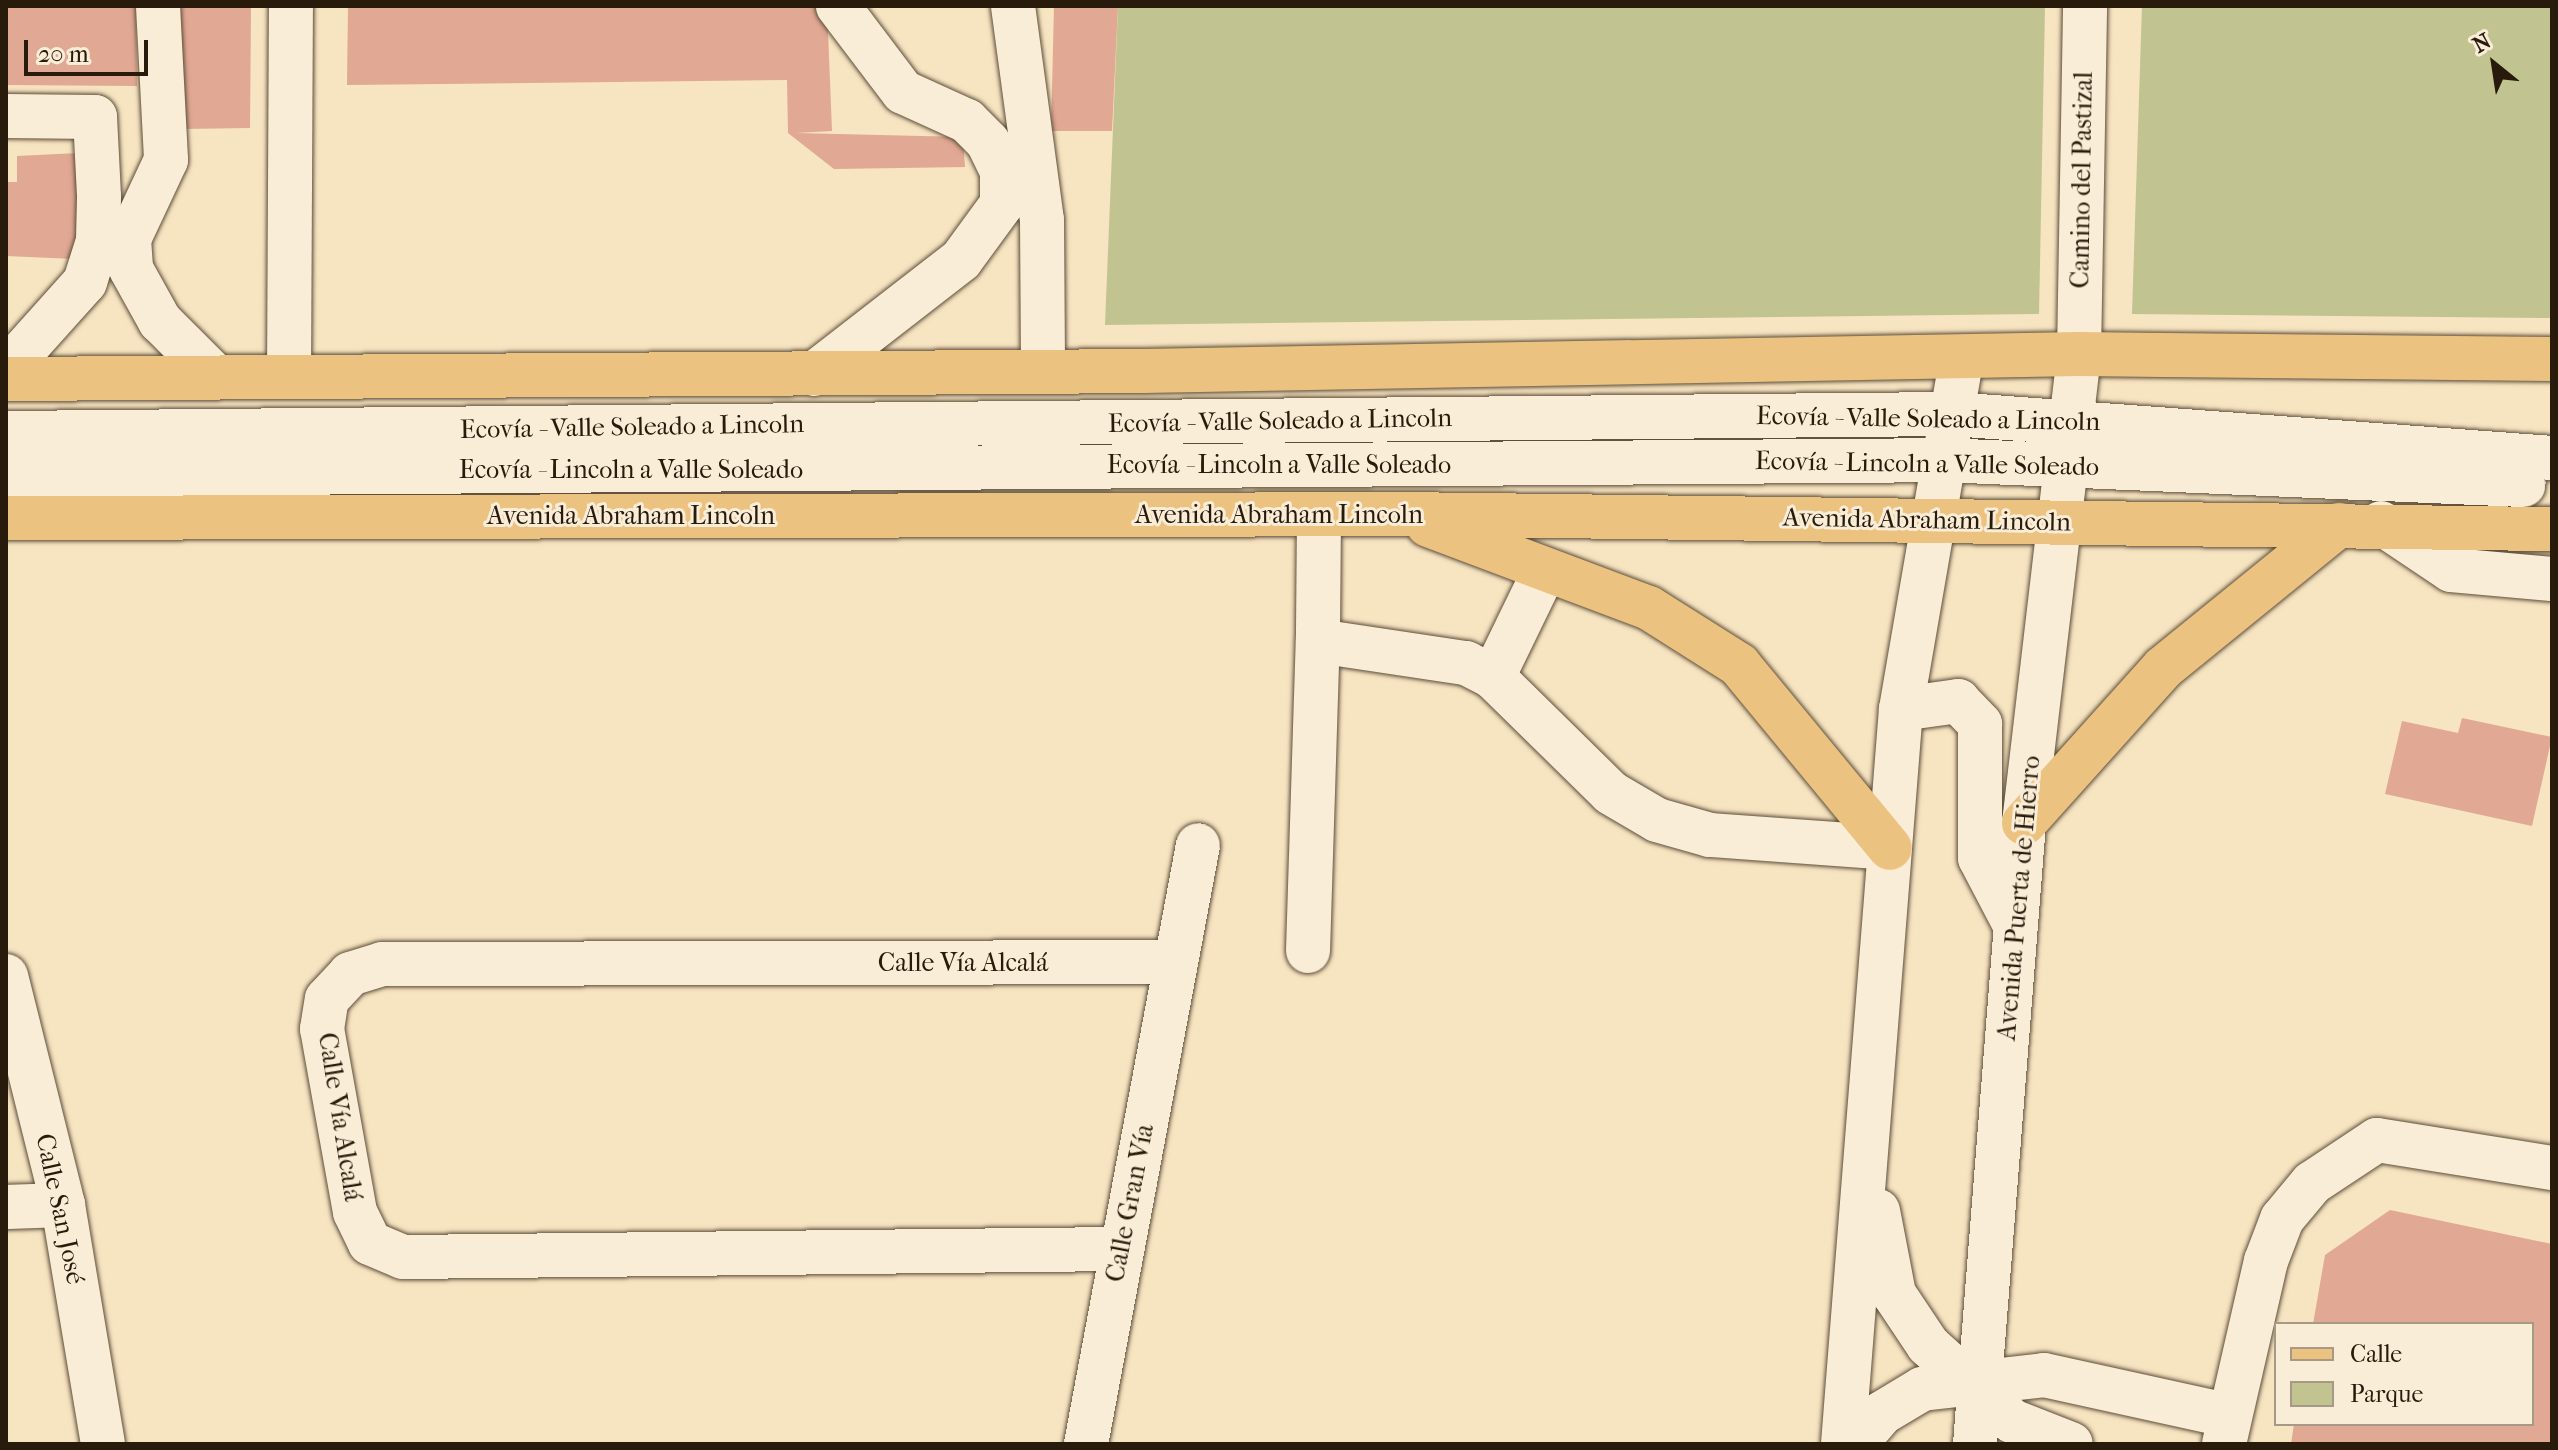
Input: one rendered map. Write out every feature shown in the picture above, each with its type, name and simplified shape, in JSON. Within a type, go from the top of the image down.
[{"type":"main road","points":[[6,379],[1043,372],[2079,354],[2552,359]]},
{"type":"main road","points":[[1400,514],[1649,608],[1739,665],[1890,848]]},
{"type":"main road","name":"Avenida Abraham Lincoln","points":[[6,518],[1400,514],[2360,524],[2552,529]]},
{"type":"main road","points":[[2024,823],[2163,668],[2360,524]]},
{"type":"street","points":[[158,6],[166,160],[129,239],[131,269],[160,321],[216,377]]},
{"type":"street","points":[[289,377],[291,6]]},
{"type":"street","points":[[1012,6],[1042,220],[1043,372]]},
{"type":"street","name":"Camino del Pastizal","points":[[2079,354],[2085,6]]},
{"type":"street","points":[[814,374],[961,260],[1002,204],[1002,171],[988,142],[967,121],[903,92],[855,15]]},
{"type":"street","points":[[6,116],[163,115]]},
{"type":"street","points":[[6,370],[85,282],[98,241],[95,117]]},
{"type":"street","name":"Avenida Puerta de Hierro","points":[[1975,1444],[2024,823],[2079,354]]},
{"type":"street","points":[[1843,1444],[1901,709],[1930,519],[1962,357]]},
{"type":"street","name":"Ecovía - Valle Soleado a Lincoln","points":[[6,433],[1952,414],[2073,419],[2552,458]]},
{"type":"street","name":"Ecovía - Lincoln a Valle Soleado","points":[[6,475],[1943,460],[2552,486]]},
{"type":"street","points":[[1308,951],[1319,516]]},
{"type":"street","points":[[2360,524],[2451,570],[2552,579]]},
{"type":"street","points":[[1493,677],[1545,570]]},
{"type":"street","points":[[1318,641],[1432,653],[1493,677],[1611,793],[1657,820],[1710,835],[1890,848]]},
{"type":"street","points":[[1901,709],[1958,701],[1980,724],[1980,858],[2015,925]]},
{"type":"street","name":"Calle Gran Vía","points":[[1086,1444],[1120,1249],[1198,845]]},
{"type":"street","name":"Calle Vía Alcalá","points":[[1120,1249],[403,1257],[370,1243],[355,1212],[322,1029],[327,999],[350,974],[382,964],[1176,962]]},
{"type":"street","name":"Calle San José","points":[[6,976],[63,1205],[103,1444]]},
{"type":"street","points":[[1866,1129],[1894,1294],[1928,1345],[1978,1385],[2012,1421],[2071,1444]]},
{"type":"street","points":[[1855,1444],[1901,1397],[2044,1375],[2227,1430],[2282,1219],[2342,1159],[2377,1140],[2400,1139],[2552,1168]]},
{"type":"street","points":[[6,1207],[63,1205]]},
{"type":"green space","points":[[1118,6],[2045,6],[2039,314],[1105,325]]},
{"type":"green space","points":[[2142,6],[2552,6],[2552,318],[2132,314]]},
{"type":"building","points":[[6,6],[136,6],[137,86],[6,85]]},
{"type":"building","points":[[181,6],[251,6],[250,128],[182,129]]},
{"type":"building","points":[[348,6],[827,6],[832,131],[796,133],[963,137],[965,167],[834,169],[788,133],[787,80],[347,85]]},
{"type":"building","points":[[1054,6],[1118,6],[1112,131],[1051,131]]},
{"type":"building","points":[[79,153],[75,259],[6,256],[6,182],[17,182],[17,156]]},
{"type":"building","points":[[2462,718],[2552,737],[2532,826],[2385,794],[2402,721],[2458,733]]},
{"type":"building","points":[[2390,1210],[2552,1244],[2552,1444],[2291,1444],[2294,1426],[2534,1426],[2534,1322],[2313,1322],[2325,1255]]}]
